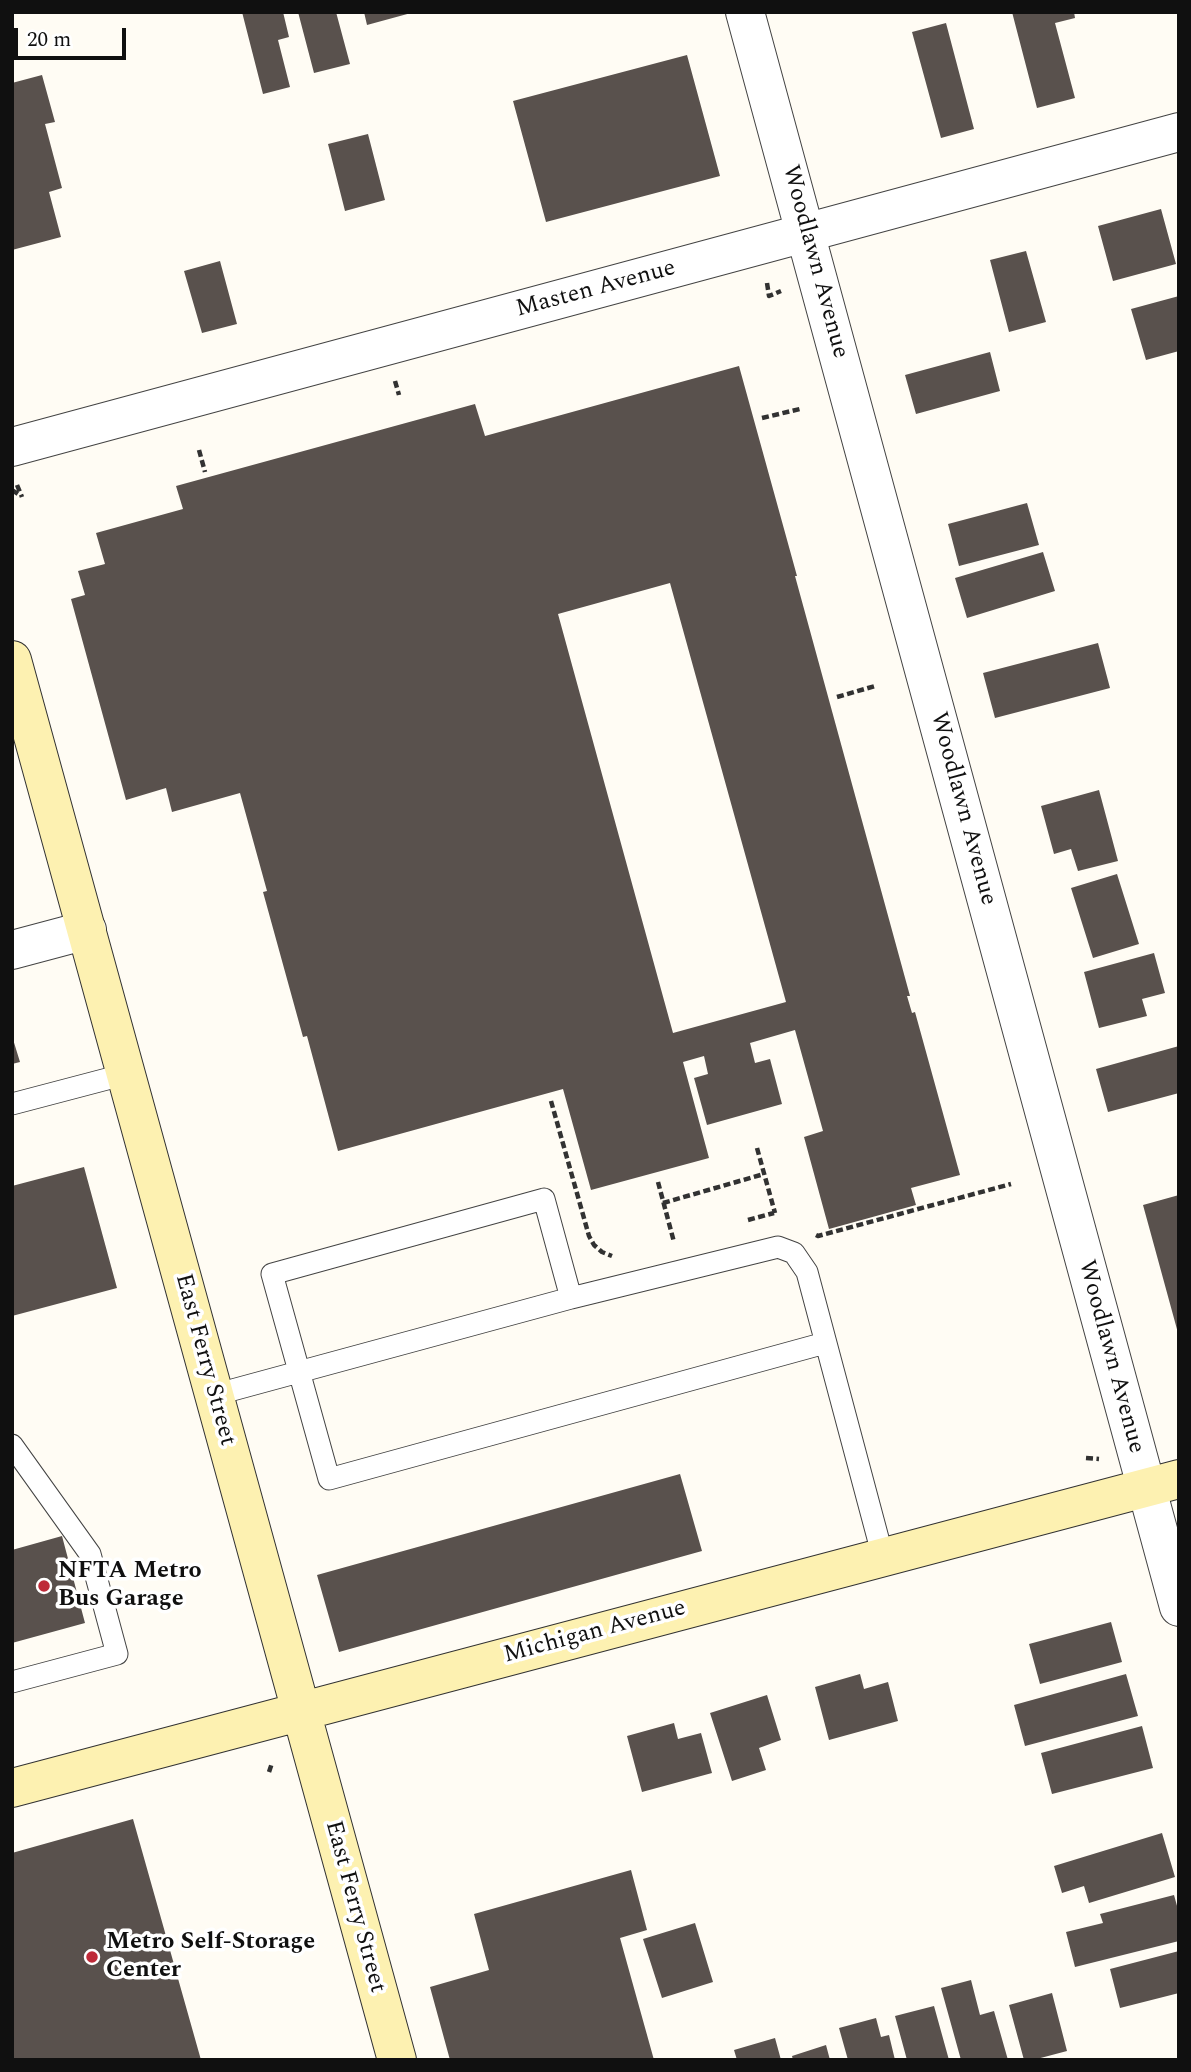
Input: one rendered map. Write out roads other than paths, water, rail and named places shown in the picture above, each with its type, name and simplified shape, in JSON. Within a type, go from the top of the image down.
[{"type":"street","name":"Woodlawn Avenue","points":[[745,12],[1162,1483],[1179,1607]]},
{"type":"street","name":"Masten Avenue","points":[[12,447],[1179,132]]},
{"type":"street","name":"East Ferry Street","points":[[12,660],[397,2060]]},
{"type":"street","points":[[12,950],[87,930]]},
{"type":"street","name":"Michigan Avenue","points":[[12,1788],[1162,1483]]},
{"type":"lane","points":[[12,1104],[126,1074]]},
{"type":"lane","points":[[571,1298],[544,1199],[272,1274],[329,1479],[825,1343]]},
{"type":"lane","points":[[214,1395],[571,1298],[778,1247],[794,1253],[807,1272],[883,1557]]},
{"type":"lane","points":[[12,1445],[90,1555],[117,1654],[12,1682]]},
{"type":"place","name":"NFTA Metro Bus Garage","points":[[44,1586]]},
{"type":"place","name":"Metro Self-Storage Center","points":[[92,1957]]}]
